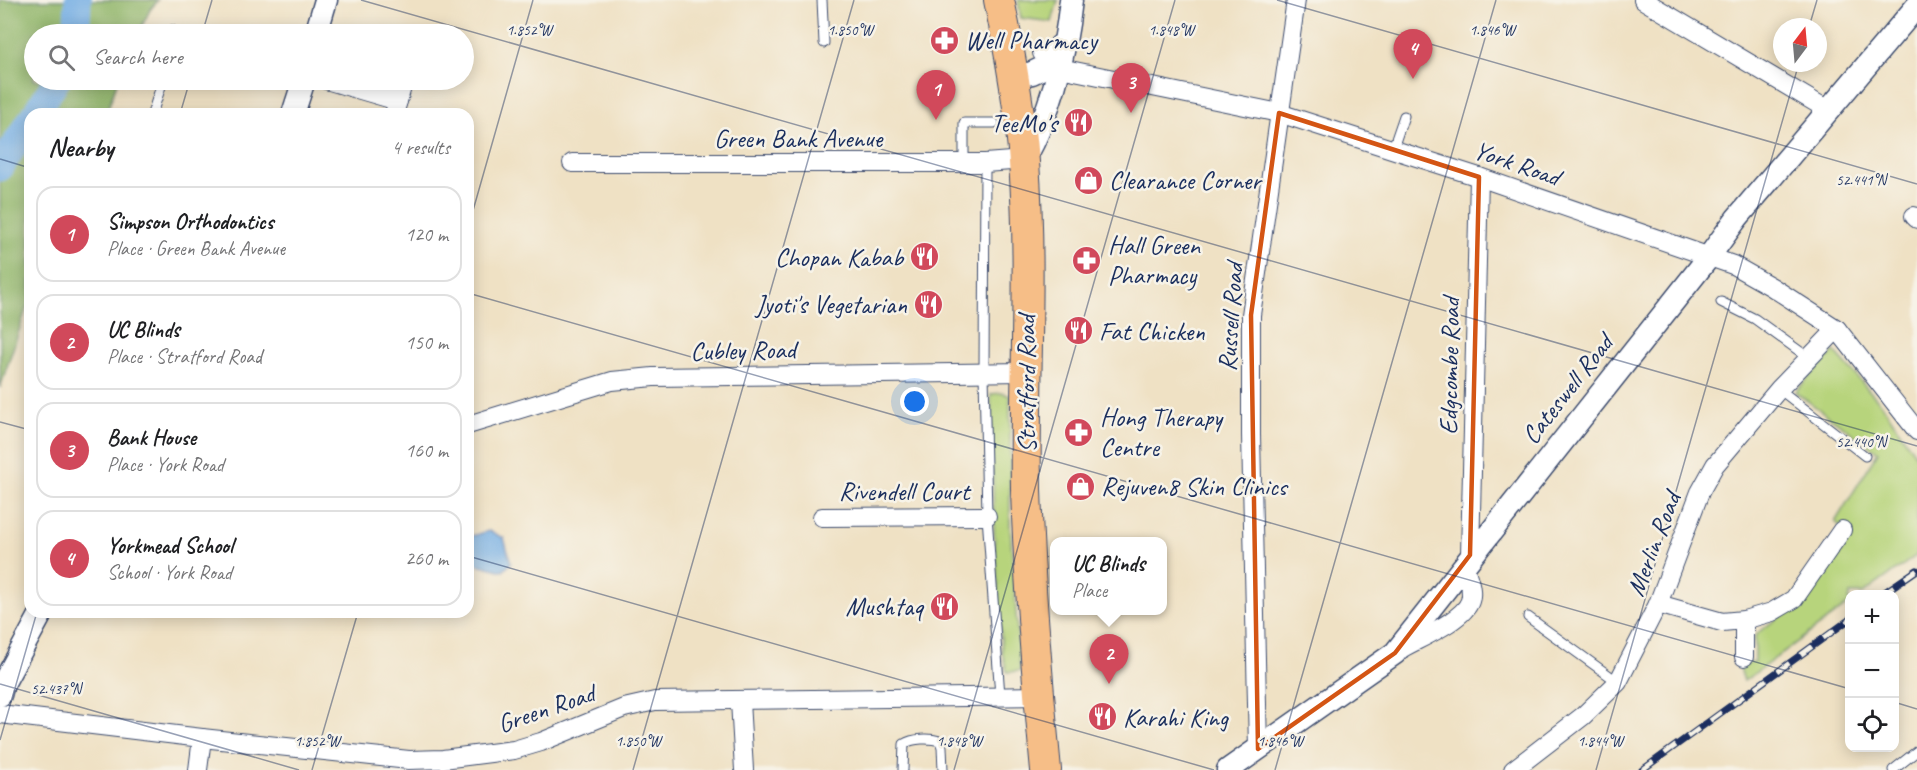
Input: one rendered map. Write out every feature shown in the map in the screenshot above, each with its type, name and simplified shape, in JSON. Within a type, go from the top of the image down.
[{"type":"highway","name":"Stratford Road","points":[[999,0],[1012,68],[1024,160],[1027,220],[1026,489],[1032,609],[1046,770]]},
{"type":"street","points":[[319,24],[326,0]]},
{"type":"street","points":[[1024,160],[1044,121],[1051,62],[1068,26],[1071,0]]},
{"type":"street","name":"Russell Road","points":[[1258,749],[1251,435],[1251,315],[1296,0]]},
{"type":"street","points":[[1642,0],[1828,110]]},
{"type":"street","name":"Cateswell Road","points":[[1228,770],[1395,653],[1708,258],[1737,218],[1917,6]]},
{"type":"street","points":[[1012,68],[1032,73],[1051,62]]},
{"type":"street","name":"York Road","points":[[1051,62],[1279,113],[1393,148],[1733,265],[1772,286],[1837,329],[1917,431]]},
{"type":"street","points":[[295,108],[301,90]]},
{"type":"street","points":[[351,90],[396,108],[401,90]]},
{"type":"street","name":"Green Bank Avenue","points":[[572,163],[985,163],[1024,160]]},
{"type":"street","name":"Edgcombe Road","points":[[1467,560],[1479,177]]},
{"type":"street","name":"Merlin Road","points":[[1513,770],[1582,716],[1618,682],[1658,604],[1700,492],[1715,465],[1779,389],[1837,329]]},
{"type":"street","name":"Cubley Road","points":[[474,423],[612,381],[653,377],[1026,372]]},
{"type":"street","name":"Rivendell Court","points":[[822,517],[987,516]]},
{"type":"street","points":[[1658,604],[1722,622],[1744,620],[1772,612],[1794,599],[1842,530]]},
{"type":"street","points":[[0,695],[3,684],[39,618]]},
{"type":"street","points":[[1744,620],[1744,657]]},
{"type":"street","name":"Green Road","points":[[0,714],[409,760],[443,759],[514,750],[541,742],[624,708],[655,701],[1039,696]]},
{"type":"street","points":[[740,701],[744,770]]},
{"type":"street","points":[[198,770],[202,738]]},
{"type":"lane","points":[[822,0],[824,43]]},
{"type":"lane","points":[[154,108],[160,90]]},
{"type":"lane","points":[[1393,148],[1404,116]]},
{"type":"lane","points":[[964,163],[964,123],[994,123]]},
{"type":"lane","points":[[985,163],[984,373],[987,516],[1000,696]]},
{"type":"lane","points":[[1721,302],[1755,319],[1809,358]]},
{"type":"lane","points":[[1779,389],[1865,456]]},
{"type":"lane","points":[[1528,617],[1618,682]]},
{"type":"lane","points":[[903,770],[904,744],[909,741],[934,740],[940,741],[942,747],[943,770]]},
{"type":"lane","points":[[1893,770],[1917,751]]},
{"type":"highlighted area","points":[[1279,113],[1479,177],[1470,555],[1395,653],[1258,749],[1251,315]]},
{"type":"green space","points":[[0,0],[158,0],[143,24],[24,24],[24,90],[114,90],[108,108],[24,108],[24,316],[0,388]]},
{"type":"green space","points":[[1018,0],[1058,0],[1052,22],[1021,18]]},
{"type":"green space","points":[[1834,351],[1883,406],[1917,457],[1917,555],[1869,590],[1845,590],[1845,607],[1744,681],[1739,665],[1755,662],[1755,636],[1807,596],[1853,536],[1835,522],[1878,452],[1795,392]]},
{"type":"green space","points":[[1003,393],[1010,396],[1010,526],[1020,671],[1007,672],[1002,652],[994,530],[991,394]]},
{"type":"water","points":[[489,531],[504,538],[511,563],[503,571],[474,564],[474,535]]},
{"type":"waterway","points":[[76,24],[78,0]]},
{"type":"waterway","points":[[39,108],[51,90]]},
{"type":"waterway","points":[[0,168],[24,130]]},
{"type":"railway","points":[[1888,590],[1917,570]]},
{"type":"railway","points":[[1642,770],[1845,623]]},
{"type":"place","name":"Well Pharmacy","points":[[944,40]]},
{"type":"place","name":"Yorkmead School","points":[[1413,79]]},
{"type":"place","name":"Bank House","points":[[1131,113]]},
{"type":"place","name":"Simpson Orthodontics","points":[[936,120]]},
{"type":"place","name":"TeeMo's","points":[[1078,123]]},
{"type":"place","name":"Clearance Corner","points":[[1088,180]]},
{"type":"place","name":"Chopan Kabab","points":[[924,257]]},
{"type":"place","name":"Hall Green Pharmacy","points":[[1087,260]]},
{"type":"place","name":"Jyoti's Vegetarian","points":[[928,304]]},
{"type":"place","name":"Fat Chicken","points":[[1078,331]]},
{"type":"place","name":"Hong Therapy Centre","points":[[1079,432]]},
{"type":"place","name":"Rejuven8 Skin Clinics","points":[[1080,486]]},
{"type":"place","name":"Mushtaq","points":[[944,606]]},
{"type":"place","name":"UC Blinds","points":[[1109,684]]},
{"type":"place","name":"Karahi King","points":[[1102,717]]}]
